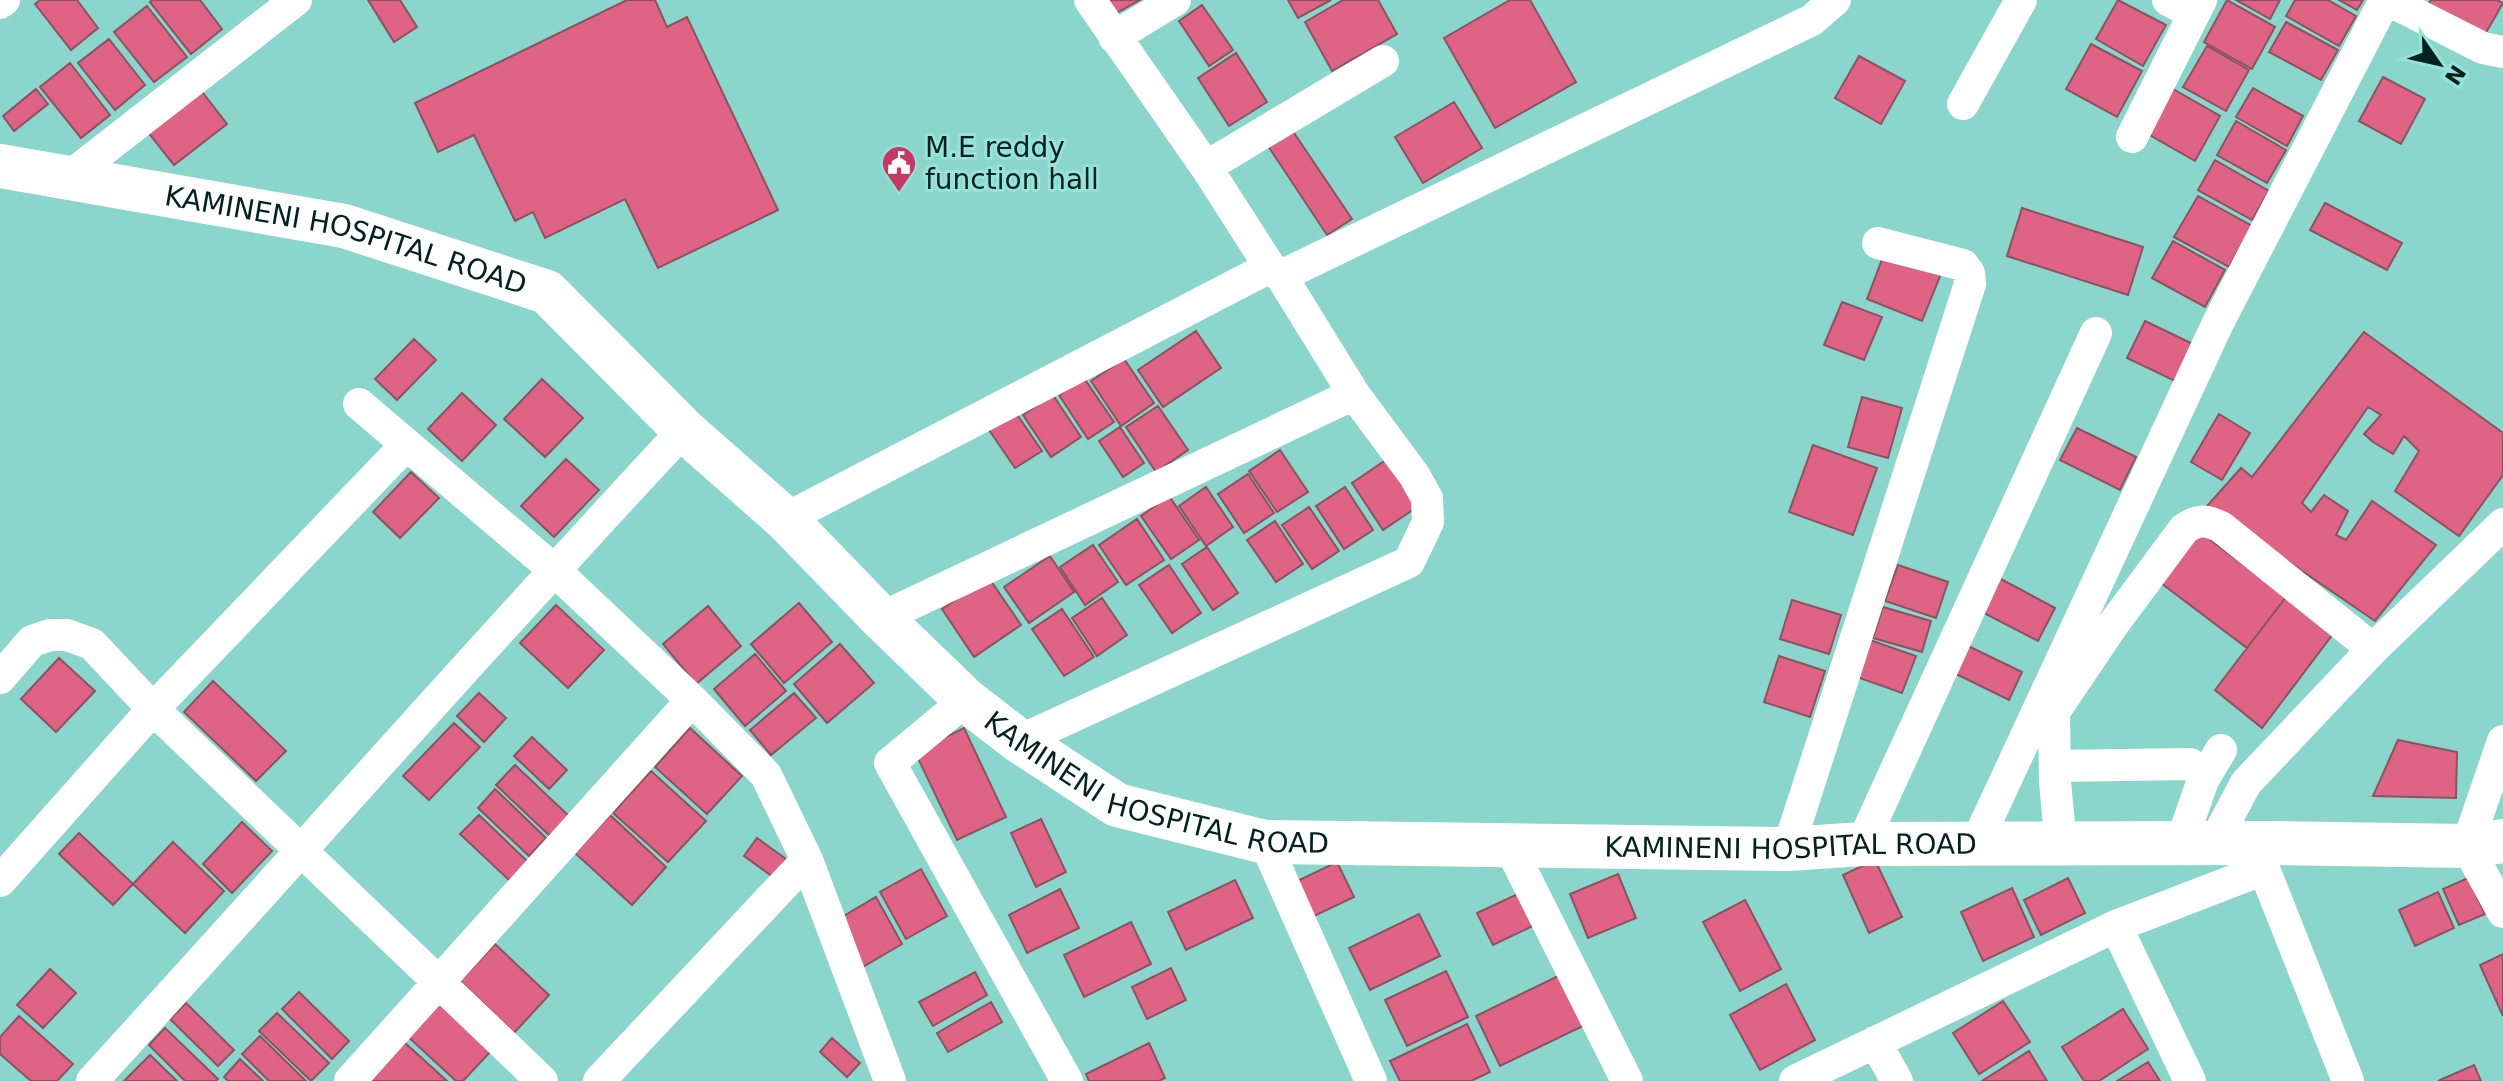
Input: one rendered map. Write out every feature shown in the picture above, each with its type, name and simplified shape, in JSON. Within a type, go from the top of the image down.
[{"type":"street","points":[[70,176],[296,0]]},
{"type":"street","points":[[1019,741],[1409,562],[1428,522],[1427,498],[1414,475],[1354,394],[1206,167],[1090,0]]},
{"type":"street","points":[[1114,37],[1175,0]]},
{"type":"street","points":[[785,519],[1276,272],[1812,20],[1835,0]]},
{"type":"street","points":[[1963,104],[2021,0]]},
{"type":"street","points":[[1976,844],[2217,325],[2386,0],[2483,48],[2503,52]]},
{"type":"street","points":[[2132,137],[2188,5]]},
{"type":"street","points":[[1206,167],[1383,61]]},
{"type":"street","name":"KAMINENI HOSPITAL ROAD","points":[[0,166],[344,226],[547,292],[684,430],[785,519],[966,700],[1019,741],[1117,805],[1265,842],[1788,849],[1862,844],[2198,843],[2264,856],[2485,843]]},
{"type":"street","points":[[1788,849],[1970,284],[1969,273],[1963,265],[1878,243]]},
{"type":"street","points":[[1862,844],[2096,333]]},
{"type":"street","points":[[881,618],[1354,394]]},
{"type":"street","points":[[359,404],[553,569],[692,700],[766,775],[807,860],[879,1075]]},
{"type":"street","points":[[92,1081],[303,851],[553,569],[684,430]]},
{"type":"street","points":[[0,881],[153,709],[406,445]]},
{"type":"street","points":[[2061,845],[2054,712],[2112,626],[2184,529],[2196,521],[2208,521],[2221,527],[2373,649]]},
{"type":"street","points":[[2198,843],[2246,783],[2373,649],[2503,524]]},
{"type":"street","points":[[0,678],[32,641],[50,635],[67,635],[92,644],[153,709],[542,1081]]},
{"type":"street","points":[[350,1081],[692,700]]},
{"type":"street","points":[[966,700],[890,763],[1067,1081]]},
{"type":"street","points":[[2503,741],[2485,843],[2503,912]]},
{"type":"street","points":[[2198,843],[2203,780],[2221,750]]},
{"type":"street","points":[[2056,766],[2190,764]]},
{"type":"street","points":[[1265,842],[1371,1081]]},
{"type":"street","points":[[1509,845],[1627,1081]]},
{"type":"street","points":[[1795,1081],[2264,856],[2348,1081]]},
{"type":"street","points":[[599,1081],[807,860]]},
{"type":"street","points":[[2116,926],[2190,1081]]},
{"type":"street","points":[[1875,1042],[1897,1081]]},
{"type":"building","points":[[40,0],[77,0],[98,28],[71,50],[35,4]]},
{"type":"building","points":[[200,0],[222,29],[191,54],[150,2]]},
{"type":"building","points":[[368,0],[400,0],[417,27],[394,42]]},
{"type":"building","points":[[627,0],[655,0],[667,27],[687,17],[778,210],[658,268],[625,199],[545,238],[533,212],[515,221],[474,135],[438,152],[415,103]]},
{"type":"building","points":[[1107,0],[1140,0],[1115,14]]},
{"type":"building","points":[[1288,0],[1331,0],[1298,18]]},
{"type":"building","points":[[1343,0],[1378,0],[1397,34],[1332,71],[1305,22]]},
{"type":"building","points":[[1510,0],[1530,0],[1576,82],[1495,128],[1444,38]]},
{"type":"building","points":[[2118,0],[2166,25],[2143,66],[2096,39]]},
{"type":"building","points":[[2227,0],[2275,27],[2252,69],[2204,42]]},
{"type":"building","points":[[2236,0],[2280,0],[2270,19]]},
{"type":"building","points":[[2295,0],[2328,0],[2356,16],[2339,46],[2286,16]]},
{"type":"building","points":[[2339,0],[2363,0],[2357,10]]},
{"type":"building","points":[[2431,0],[2497,0],[2503,3],[2483,38],[2427,6]]},
{"type":"building","points":[[1202,5],[1233,50],[1209,66],[1179,21]]},
{"type":"building","points":[[147,6],[187,57],[154,82],[114,32]]},
{"type":"building","points":[[2286,22],[2338,50],[2321,80],[2269,52]]},
{"type":"building","points":[[109,39],[145,85],[115,110],[78,63]]},
{"type":"building","points":[[2091,44],[2142,71],[2117,117],[2066,89]]},
{"type":"building","points":[[2207,46],[2249,70],[2226,111],[2183,87]]},
{"type":"building","points":[[1236,53],[1267,102],[1229,126],[1198,78]]},
{"type":"building","points":[[1859,56],[1905,81],[1881,124],[1835,98]]},
{"type":"building","points":[[70,63],[110,115],[81,138],[40,87]]},
{"type":"building","points":[[2383,77],[2425,99],[2401,144],[2359,121]]},
{"type":"building","points":[[2253,88],[2303,116],[2287,146],[2236,117]]},
{"type":"building","points":[[36,89],[48,104],[14,131],[3,116]]},
{"type":"building","points":[[200,89],[227,124],[174,165],[147,131]]},
{"type":"building","points":[[2173,89],[2220,116],[2195,161],[2148,134]]},
{"type":"building","points":[[1454,102],[1482,148],[1423,183],[1395,137]]},
{"type":"building","points":[[2236,121],[2286,150],[2267,183],[2217,155]]},
{"type":"building","points":[[1288,124],[1352,219],[1327,235],[1264,140]]},
{"type":"building","points":[[2215,160],[2269,191],[2252,220],[2198,190]]},
{"type":"building","points":[[2198,196],[2252,226],[2229,267],[2174,237]]},
{"type":"building","points":[[2325,203],[2402,243],[2387,270],[2310,230]]},
{"type":"building","points":[[2022,208],[2143,247],[2128,295],[2007,256]]},
{"type":"building","points":[[2173,241],[2225,270],[2205,307],[2152,278]]},
{"type":"building","points":[[1886,249],[1942,271],[1922,321],[1867,299]]},
{"type":"building","points":[[1842,302],[1882,317],[1864,360],[1824,345]]},
{"type":"building","points":[[2145,321],[2193,344],[2175,381],[2127,358]]},
{"type":"building","points":[[1196,331],[1221,368],[1163,407],[1138,370]]},
{"type":"building","points":[[2364,332],[2503,433],[2503,475],[2459,536],[2395,491],[2419,451],[2404,436],[2393,454],[2373,442],[2364,434],[2381,415],[2368,407],[2302,503],[2311,512],[2324,495],[2348,511],[2336,535],[2346,540],[2372,501],[2436,545],[2375,621],[2207,506],[2241,468],[2252,477]]},
{"type":"building","points":[[414,339],[436,360],[397,400],[375,379]]},
{"type":"building","points":[[1124,359],[1154,403],[1121,426],[1091,381]]},
{"type":"building","points":[[1084,378],[1114,422],[1088,439],[1059,395]]},
{"type":"building","points":[[542,379],[583,418],[545,457],[504,419]]},
{"type":"building","points":[[462,393],[496,425],[462,461],[428,429]]},
{"type":"building","points":[[1053,395],[1081,437],[1051,457],[1023,415]]},
{"type":"building","points":[[1862,397],[1902,408],[1888,458],[1848,447]]},
{"type":"building","points":[[1158,406],[1188,450],[1156,472],[1126,427]]},
{"type":"building","points":[[1014,410],[1042,451],[1015,468],[987,427]]},
{"type":"building","points":[[2219,414],[2250,433],[2222,480],[2191,462]]},
{"type":"building","points":[[1120,427],[1144,463],[1123,477],[1099,441]]},
{"type":"building","points":[[2077,428],[2136,457],[2120,490],[2060,460]]},
{"type":"building","points":[[1813,445],[1877,468],[1853,535],[1789,512]]},
{"type":"building","points":[[1280,450],[1308,492],[1277,512],[1249,471]]},
{"type":"building","points":[[566,459],[599,490],[554,537],[521,506]]},
{"type":"building","points":[[1386,460],[1417,507],[1383,530],[1352,483]]},
{"type":"building","points":[[411,472],[439,498],[400,538],[373,512]]},
{"type":"building","points":[[1248,474],[1274,513],[1244,533],[1218,494]]},
{"type":"building","points":[[1206,487],[1233,527],[1206,546],[1179,506]]},
{"type":"building","points":[[1345,487],[1373,530],[1344,549],[1316,506]]},
{"type":"building","points":[[1169,496],[1199,540],[1171,559],[1141,516]]},
{"type":"building","points":[[1309,507],[1339,551],[1312,569],[1282,525]]},
{"type":"building","points":[[1137,519],[1164,560],[1126,585],[1099,545]]},
{"type":"building","points":[[1275,521],[1303,564],[1276,582],[1247,540]]},
{"type":"building","points":[[2196,529],[2286,597],[2247,648],[2157,580]]},
{"type":"building","points":[[1093,545],[1118,582],[1085,605],[1060,567]]},
{"type":"building","points":[[1207,547],[1238,593],[1213,610],[1182,564]]},
{"type":"building","points":[[1050,556],[1074,592],[1029,623],[1004,587]]},
{"type":"building","points":[[1169,565],[1201,613],[1172,633],[1139,585]]},
{"type":"building","points":[[1898,565],[1948,582],[1936,618],[1885,601]]},
{"type":"building","points":[[989,578],[1021,625],[974,657],[942,609]]},
{"type":"building","points":[[1999,578],[2055,608],[2038,641],[1982,612]]},
{"type":"building","points":[[2286,597],[2333,634],[2262,728],[2215,690]]},
{"type":"building","points":[[1102,598],[1127,635],[1097,656],[1072,618]]},
{"type":"building","points":[[1792,600],[1841,615],[1829,654],[1780,639]]},
{"type":"building","points":[[799,603],[832,642],[784,683],[751,644]]},
{"type":"building","points":[[556,605],[604,650],[568,688],[520,643]]},
{"type":"building","points":[[708,606],[741,646],[696,684],[663,644]]},
{"type":"building","points":[[1883,607],[1931,621],[1922,652],[1873,638]]},
{"type":"building","points":[[1062,609],[1094,657],[1064,676],[1032,629]]},
{"type":"building","points":[[1867,639],[1916,656],[1902,693],[1854,676]]},
{"type":"building","points":[[840,644],[874,683],[827,723],[794,684]]},
{"type":"building","points":[[1966,645],[2022,672],[2009,700],[1952,672]]},
{"type":"building","points":[[755,654],[786,691],[745,726],[714,689]]},
{"type":"building","points":[[1779,656],[1825,671],[1810,717],[1764,702]]},
{"type":"building","points":[[59,658],[95,691],[56,732],[21,699]]},
{"type":"building","points":[[213,681],[286,751],[256,781],[184,712]]},
{"type":"building","points":[[479,693],[506,718],[484,742],[457,716]]},
{"type":"building","points":[[794,693],[816,718],[771,755],[750,730]]},
{"type":"building","points":[[454,723],[480,747],[429,800],[403,776]]},
{"type":"building","points":[[690,728],[742,776],[707,814],[655,767]]},
{"type":"building","points":[[964,728],[1006,817],[957,840],[915,752]]},
{"type":"building","points":[[532,737],[567,770],[549,789],[514,756]]},
{"type":"building","points":[[2398,740],[2457,752],[2456,798],[2373,796]]},
{"type":"building","points":[[515,765],[569,816],[550,836],[496,785]]},
{"type":"building","points":[[651,771],[706,821],[668,862],[613,813]]},
{"type":"building","points":[[495,789],[546,838],[529,856],[478,808]]},
{"type":"building","points":[[479,815],[528,862],[510,881],[460,834]]},
{"type":"building","points":[[610,815],[666,867],[632,905],[575,853]]},
{"type":"building","points":[[1041,819],[1066,872],[1036,887],[1011,833]]},
{"type":"building","points":[[242,822],[272,851],[232,893],[203,864]]},
{"type":"building","points":[[79,833],[133,884],[113,905],[59,854]]},
{"type":"building","points":[[757,838],[786,859],[773,877],[744,856]]},
{"type":"building","points":[[173,842],[224,891],[185,933],[133,884]]},
{"type":"building","points":[[1875,860],[1902,917],[1869,933],[1843,875]]},
{"type":"building","points":[[1337,862],[1354,897],[1310,918],[1293,883]]},
{"type":"building","points":[[921,869],[947,916],[906,939],[880,892]]},
{"type":"building","points":[[1618,874],[1636,918],[1588,938],[1570,894]]},
{"type":"building","points":[[2068,878],[2085,913],[2041,935],[2024,900]]},
{"type":"building","points":[[2468,878],[2485,914],[2459,925],[2443,889]]},
{"type":"building","points":[[1235,880],[1253,918],[1186,950],[1168,912]]},
{"type":"building","points":[[2012,888],[2034,937],[1983,961],[1961,912]]},
{"type":"building","points":[[1060,889],[1079,928],[1027,953],[1009,915]]},
{"type":"building","points":[[1522,892],[1537,924],[1493,945],[1477,913]]},
{"type":"building","points":[[2438,892],[2454,928],[2415,946],[2399,910]]},
{"type":"building","points":[[876,897],[902,944],[861,968],[835,921]]},
{"type":"building","points":[[1745,900],[1781,969],[1740,991],[1703,922]]},
{"type":"building","points":[[1419,914],[1440,956],[1370,990],[1349,948]]},
{"type":"building","points":[[1131,922],[1151,964],[1084,997],[1064,955]]},
{"type":"building","points":[[495,944],[549,995],[514,1033],[460,981]]},
{"type":"building","points":[[2503,954],[2503,1016],[2480,965]]},
{"type":"building","points":[[1171,968],[1186,1000],[1147,1019],[1132,987]]},
{"type":"building","points":[[50,969],[76,993],[43,1028],[17,1005]]},
{"type":"building","points":[[1446,971],[1468,1017],[1407,1046],[1385,1000]]},
{"type":"building","points":[[975,972],[987,995],[933,1026],[919,1002]]},
{"type":"building","points":[[1562,974],[1587,1024],[1500,1066],[1476,1016]]},
{"type":"building","points":[[1786,984],[1815,1040],[1760,1070],[1730,1015]]},
{"type":"building","points":[[299,992],[349,1041],[332,1059],[282,1009]]},
{"type":"building","points":[[434,999],[491,1051],[463,1081],[456,1081],[404,1033]]},
{"type":"building","points":[[2003,1001],[2030,1042],[1979,1074],[1953,1033]]},
{"type":"building","points":[[991,1002],[1002,1022],[948,1052],[937,1033]]},
{"type":"building","points":[[186,1003],[234,1050],[218,1066],[170,1019]]},
{"type":"building","points":[[2123,1009],[2148,1049],[2099,1081],[2084,1081],[2062,1047]]},
{"type":"building","points":[[277,1013],[329,1063],[311,1081],[259,1031]]},
{"type":"building","points":[[19,1016],[73,1064],[57,1081],[31,1081],[0,1054],[0,1037]]},
{"type":"building","points":[[1467,1024],[1490,1072],[1471,1081],[1400,1081],[1390,1061]]},
{"type":"building","points":[[165,1028],[218,1079],[216,1081],[185,1081],[149,1045]]},
{"type":"building","points":[[260,1036],[306,1081],[269,1081],[242,1054]]},
{"type":"building","points":[[832,1038],[860,1063],[847,1077],[820,1052]]},
{"type":"building","points":[[403,1041],[447,1081],[370,1081]]},
{"type":"building","points":[[1149,1043],[1165,1078],[1159,1081],[1089,1081],[1086,1074]]},
{"type":"building","points":[[2029,1051],[2047,1081],[1982,1081]]},
{"type":"building","points":[[150,1055],[177,1081],[124,1081]]},
{"type":"building","points":[[240,1059],[263,1081],[228,1081],[224,1077]]},
{"type":"building","points":[[2148,1062],[2160,1081],[2117,1081]]},
{"type":"building","points":[[2474,1065],[2481,1081],[2438,1081]]},
{"type":"place","name":"M.E reddy function hall","points":[[899,194]]}]
